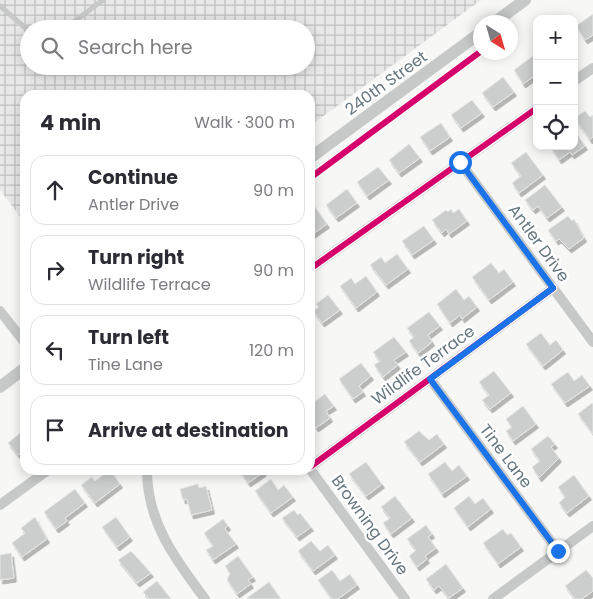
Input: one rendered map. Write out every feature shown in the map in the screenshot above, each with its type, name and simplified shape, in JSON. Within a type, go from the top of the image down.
[{"type":"street","points":[[505,15],[525,0]]},
{"type":"street","name":"240th Street","points":[[315,154],[473,38]]},
{"type":"street","points":[[578,79],[593,68]]},
{"type":"street","points":[[315,265],[533,111]]},
{"type":"street","name":"Antler Drive","points":[[460,162],[593,342]]},
{"type":"street","name":"Wildlife Terrace","points":[[315,464],[553,288]]},
{"type":"street","points":[[0,310],[20,336]]},
{"type":"street","points":[[0,387],[20,372]]},
{"type":"street","name":"Tine Lane","points":[[430,379],[558,551]]},
{"type":"street","points":[[0,505],[41,475]]},
{"type":"street","points":[[147,475],[149,500],[160,533],[169,550],[205,599]]},
{"type":"street","name":"Browning Drive","points":[[315,475],[405,599]]},
{"type":"street","points":[[493,599],[593,526]]},
{"type":"lane","points":[[76,20],[103,0]]},
{"type":"lane","points":[[0,6],[20,23]]},
{"type":"shaded area","points":[[0,0],[481,0],[315,122],[315,90],[20,90],[20,216],[0,190]]},
{"type":"building","points":[[593,14],[593,35],[585,40],[578,29],[578,25]]},
{"type":"building","points":[[533,56],[533,77],[523,84],[514,70]]},
{"type":"building","points":[[503,77],[514,92],[493,107],[482,93]]},
{"type":"building","points":[[472,100],[482,113],[461,128],[451,115]]},
{"type":"building","points":[[585,111],[590,117],[593,115],[593,137],[590,140],[578,124],[578,115]]},
{"type":"building","points":[[441,123],[450,137],[430,151],[420,137]]},
{"type":"building","points":[[578,136],[585,146],[572,155],[570,152],[559,160],[552,150],[578,150]]},
{"type":"building","points":[[409,144],[420,158],[399,173],[389,160]]},
{"type":"building","points":[[526,152],[543,175],[519,193],[512,183],[521,176],[511,163]]},
{"type":"building","points":[[378,167],[389,180],[367,196],[357,182]]},
{"type":"building","points":[[545,185],[562,207],[547,218],[538,206],[533,210],[525,200]]},
{"type":"building","points":[[347,189],[357,203],[336,218],[326,205]]},
{"type":"building","points":[[315,207],[327,224],[315,232]]},
{"type":"building","points":[[451,209],[453,213],[459,209],[467,221],[449,234],[446,229],[442,233],[432,220],[446,210],[448,212]]},
{"type":"building","points":[[568,216],[572,221],[574,219],[584,238],[569,249],[559,239],[556,241],[548,230]]},
{"type":"building","points":[[424,226],[434,240],[412,255],[402,241]]},
{"type":"building","points":[[397,254],[408,269],[386,285],[370,265],[381,257],[385,263]]},
{"type":"building","points":[[491,263],[499,273],[504,269],[513,282],[489,300],[472,277]]},
{"type":"building","points":[[366,276],[377,292],[356,308],[340,286],[351,278],[355,284]]},
{"type":"building","points":[[456,289],[464,300],[469,296],[477,307],[462,319],[460,315],[450,323],[437,304]]},
{"type":"building","points":[[328,295],[340,310],[322,323],[315,314],[315,310],[319,307],[316,304]]},
{"type":"building","points":[[429,312],[440,326],[428,335],[432,342],[418,353],[409,341],[414,337],[407,328]]},
{"type":"building","points":[[541,333],[550,345],[556,340],[563,350],[543,366],[526,344]]},
{"type":"building","points":[[394,337],[406,352],[394,360],[398,365],[383,377],[374,365],[380,361],[373,352]]},
{"type":"building","points":[[361,363],[371,376],[359,386],[363,392],[353,399],[339,379]]},
{"type":"building","points":[[494,371],[511,393],[490,409],[482,400],[489,395],[479,382]]},
{"type":"building","points":[[568,372],[574,381],[582,375],[590,386],[565,403],[551,384]]},
{"type":"building","points":[[325,394],[334,406],[326,411],[330,418],[316,428],[315,427],[315,401]]},
{"type":"building","points":[[593,404],[593,434],[578,414]]},
{"type":"building","points":[[523,406],[536,424],[513,441],[506,431],[512,427],[506,419]]},
{"type":"building","points":[[419,431],[429,440],[437,434],[444,444],[420,462],[404,442]]},
{"type":"building","points":[[20,433],[20,454],[18,455],[8,443]]},
{"type":"building","points":[[548,436],[555,444],[551,447],[559,458],[539,478],[532,467],[540,461],[531,449]]},
{"type":"building","points":[[366,462],[382,484],[366,496],[349,474]]},
{"type":"building","points":[[445,462],[452,471],[459,465],[467,476],[442,494],[428,474]]},
{"type":"building","points":[[103,475],[114,475],[120,484],[95,503],[81,485],[92,477],[95,481]]},
{"type":"building","points":[[242,475],[260,475],[248,483]]},
{"type":"building","points":[[574,475],[589,496],[567,513],[559,503],[565,497],[558,487]]},
{"type":"building","points":[[271,479],[278,490],[284,485],[293,497],[271,513],[255,491]]},
{"type":"building","points":[[198,484],[199,488],[206,486],[212,510],[191,515],[187,499],[183,500],[180,489]]},
{"type":"building","points":[[75,489],[85,503],[65,518],[67,521],[56,529],[44,512]]},
{"type":"building","points":[[395,496],[412,518],[391,534],[383,523],[390,518],[381,507]]},
{"type":"building","points":[[469,496],[475,504],[483,498],[491,509],[468,527],[454,508]]},
{"type":"building","points":[[294,510],[298,515],[300,513],[311,527],[297,537],[282,518]]},
{"type":"building","points":[[35,517],[47,539],[22,557],[12,543],[25,533],[21,528]]},
{"type":"building","points":[[116,517],[130,537],[117,547],[102,527]]},
{"type":"building","points":[[223,519],[228,526],[225,529],[236,544],[213,560],[206,550],[213,546],[204,533]]},
{"type":"building","points":[[426,525],[432,534],[428,537],[436,548],[425,556],[427,559],[417,567],[409,556],[416,550],[407,539]]},
{"type":"building","points":[[503,529],[507,535],[511,533],[521,547],[498,564],[483,543]]},
{"type":"building","points":[[311,541],[320,551],[328,545],[335,555],[313,571],[298,551]]},
{"type":"building","points":[[131,551],[151,573],[137,583],[118,560]]},
{"type":"building","points":[[11,553],[14,578],[0,580],[0,555]]},
{"type":"building","points":[[238,556],[253,577],[248,580],[251,584],[237,594],[227,580],[230,573],[225,566]]},
{"type":"building","points":[[446,564],[463,588],[449,598],[439,586],[434,590],[426,579]]},
{"type":"building","points":[[332,570],[340,581],[350,574],[357,585],[338,599],[332,599],[318,580]]},
{"type":"building","points":[[586,570],[593,578],[593,591],[582,599],[575,599],[565,586]]},
{"type":"building","points":[[157,581],[171,599],[149,599],[143,592]]},
{"type":"building","points":[[269,582],[281,599],[247,599],[247,598]]},
{"type":"cycle path","points":[[315,174],[473,57]]},
{"type":"cycle path","points":[[315,265],[533,111]]},
{"type":"cycle path","points":[[315,463],[553,288]]},
{"type":"route","points":[[460,162],[553,288],[430,379],[558,551]]}]
